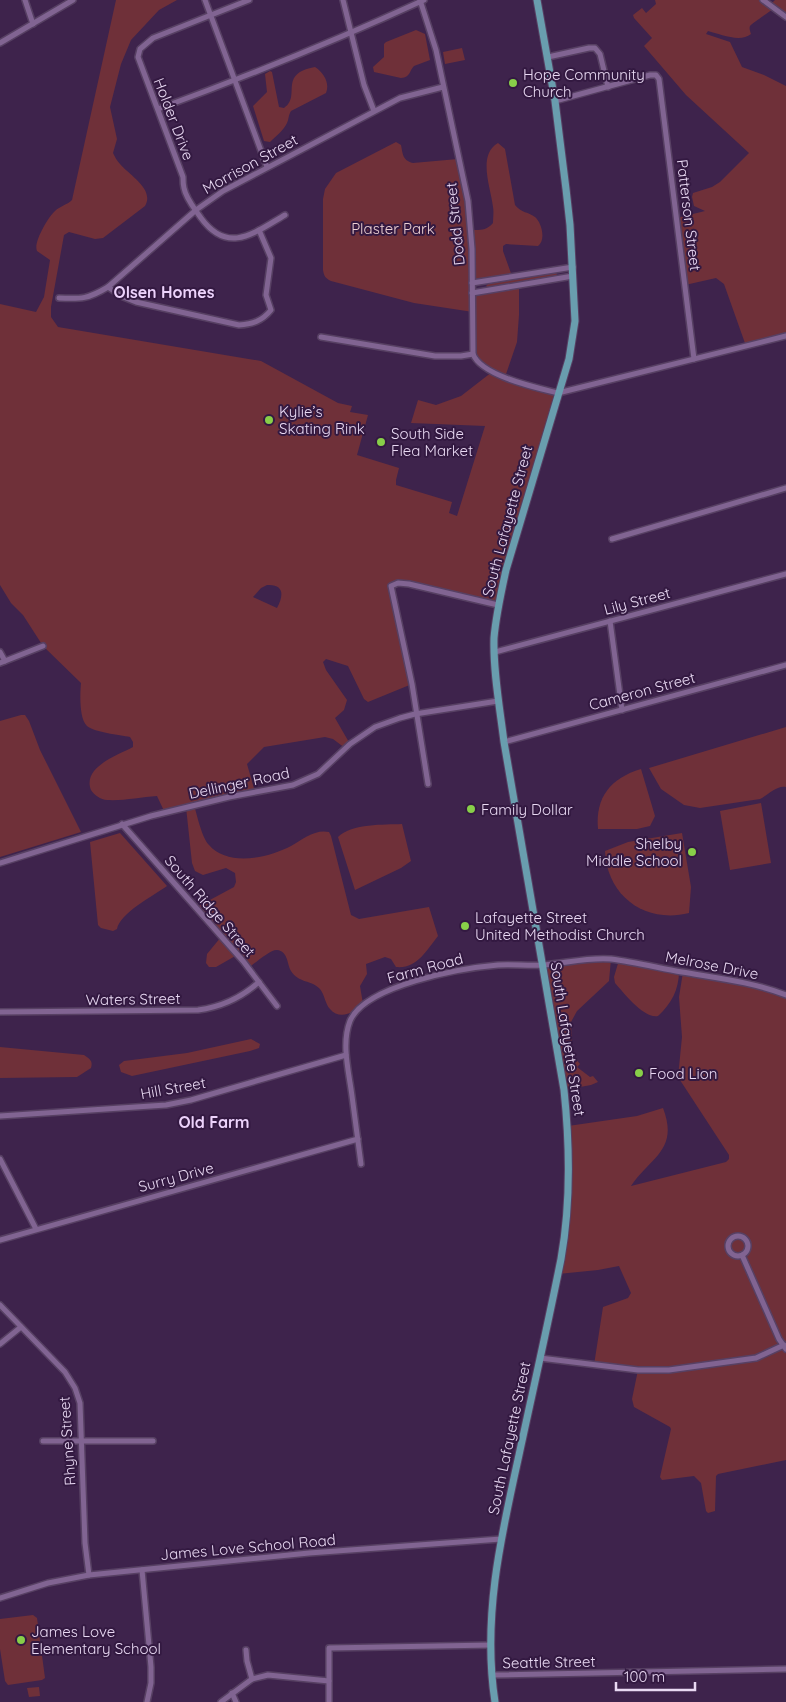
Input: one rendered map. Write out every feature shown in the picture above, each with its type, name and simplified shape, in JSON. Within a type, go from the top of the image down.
[{"type":"main road","name":"South Lafayette Street","points":[[495,1702],[491,1645],[492,1598],[501,1539],[567,1225],[569,1164],[568,1126],[564,1090],[504,742],[498,701],[494,640],[498,605],[506,570],[569,359],[575,322],[573,267],[566,189],[555,101],[537,0]]},
{"type":"street","points":[[25,0],[33,24]]},
{"type":"street","points":[[0,43],[73,0]]},
{"type":"street","points":[[205,0],[267,167]]},
{"type":"street","name":"Holder Drive","points":[[249,0],[153,38],[140,49],[138,53],[139,62],[183,176],[185,192],[212,232],[226,238],[242,237],[259,230],[285,215]]},
{"type":"street","points":[[343,0],[367,94],[374,111]]},
{"type":"street","points":[[158,109],[235,81],[351,33],[421,0]]},
{"type":"street","name":"Dodd Street","points":[[421,0],[436,50],[468,201],[472,249],[473,354]]},
{"type":"street","points":[[763,0],[786,17]]},
{"type":"street","points":[[548,57],[595,48],[600,54],[608,87],[555,101]]},
{"type":"street","name":"Patterson Street","points":[[608,87],[650,75],[656,75],[659,79],[694,359]]},
{"type":"street","name":"Morrison Street","points":[[59,298],[81,299],[108,287],[196,210],[223,191],[400,98],[443,86]]},
{"type":"street","points":[[108,287],[128,300],[239,325],[256,322],[265,317],[271,310],[266,296],[271,258],[259,230]]},
{"type":"street","points":[[472,283],[573,267]]},
{"type":"street","points":[[472,293],[573,276]]},
{"type":"street","points":[[321,337],[435,356],[473,354],[477,361],[492,372],[536,388],[558,393],[786,337]]},
{"type":"street","points":[[612,539],[786,488]]},
{"type":"street","name":"Lily Street","points":[[495,652],[786,574]]},
{"type":"street","points":[[428,784],[417,714],[391,586],[398,583],[409,584],[498,605]]},
{"type":"street","points":[[610,621],[622,710]]},
{"type":"street","points":[[0,652],[2,662],[43,646]]},
{"type":"street","name":"Cameron Street","points":[[504,742],[786,665]]},
{"type":"street","name":"Dellinger Road","points":[[0,863],[122,824],[229,797],[283,788],[303,782],[318,774],[350,744],[370,730],[400,718],[417,714],[498,701]]},
{"type":"street","name":"South Ridge Street","points":[[122,824],[243,961],[277,1006]]},
{"type":"street","name":"Melrose Drive","points":[[542,965],[588,958],[611,959],[745,983],[786,995]]},
{"type":"street","name":"Farm Road","points":[[362,1164],[346,1056],[347,1031],[356,1012],[363,1004],[384,992],[438,975],[499,964],[542,965]]},
{"type":"street","name":"Waters Street","points":[[0,1012],[198,1010],[216,1008],[241,997],[259,982]]},
{"type":"street","name":"Hill Street","points":[[0,1116],[166,1105],[191,1100],[346,1056]]},
{"type":"street","name":"Surry Drive","points":[[0,1240],[358,1139]]},
{"type":"street","points":[[0,1159],[36,1229]]},
{"type":"street","points":[[540,1358],[638,1370],[669,1370],[756,1358],[785,1347],[742,1255]]},
{"type":"street","name":"Rhyne Street","points":[[0,1305],[65,1372],[75,1388],[80,1403],[85,1543],[89,1575]]},
{"type":"street","points":[[0,1344],[21,1327]]},
{"type":"street","points":[[43,1441],[153,1441]]},
{"type":"street","name":"James Love School Road","points":[[0,1598],[48,1583],[89,1575],[338,1551],[501,1539]]},
{"type":"street","points":[[142,1570],[151,1667],[151,1683],[147,1702]]},
{"type":"street","points":[[330,1702],[329,1648],[491,1645]]},
{"type":"street","points":[[246,1650],[252,1679]]},
{"type":"street","name":"Seattle Street","points":[[492,1675],[786,1669]]},
{"type":"street","points":[[221,1702],[252,1679],[268,1675],[329,1681]]},
{"type":"street","points":[[232,1693],[236,1702]]},
{"type":"green space","name":"Plaster Park","points":[[116,0],[177,0],[159,10],[131,40],[121,64],[110,107],[117,139],[113,153],[119,163],[144,188],[147,194],[145,206],[103,238],[95,239],[69,232],[64,235],[51,307],[51,317],[58,327],[261,361],[338,403],[352,406],[350,412],[368,415],[357,455],[399,468],[396,485],[452,502],[449,513],[457,516],[485,426],[411,423],[418,400],[436,405],[461,396],[492,372],[475,358],[473,312],[414,303],[327,279],[323,270],[323,199],[325,189],[336,173],[396,142],[401,145],[403,154],[409,162],[458,159],[468,201],[470,230],[483,230],[493,223],[487,164],[488,155],[498,143],[505,149],[515,205],[520,210],[535,217],[541,227],[542,240],[538,246],[506,244],[503,246],[512,276],[472,283],[472,293],[519,285],[517,342],[505,377],[558,393],[498,605],[409,584],[392,585],[412,684],[368,702],[364,699],[348,666],[326,659],[323,662],[326,670],[347,700],[344,710],[335,718],[350,744],[345,748],[333,739],[325,737],[264,747],[247,764],[255,792],[194,805],[206,842],[217,852],[237,858],[260,857],[271,854],[291,846],[314,833],[329,832],[351,915],[359,919],[429,907],[438,936],[420,958],[410,965],[396,967],[391,959],[385,957],[366,964],[367,974],[360,986],[363,1004],[347,1014],[334,1013],[327,1005],[323,994],[317,986],[297,978],[291,971],[285,955],[281,951],[274,950],[248,968],[237,955],[216,967],[209,967],[206,963],[207,954],[221,937],[195,908],[234,887],[236,882],[235,873],[226,868],[203,875],[195,871],[192,863],[186,807],[165,813],[157,796],[105,800],[92,792],[90,782],[96,768],[133,747],[133,742],[130,737],[101,732],[90,728],[84,723],[80,699],[81,683],[43,646],[23,615],[11,603],[0,585],[0,304],[36,312],[44,297],[50,260],[37,251],[37,242],[52,214],[72,200]],"holes":[[[277,586],[281,591],[281,599],[277,608],[253,597],[261,588]]]},
{"type":"green space","points":[[655,0],[763,0],[774,8],[750,26],[751,34],[746,37],[736,38],[708,31],[706,34],[730,42],[742,67],[786,86],[786,336],[746,346],[724,284],[716,278],[685,285],[677,218],[705,211],[694,206],[693,193],[712,187],[720,182],[749,153],[686,95],[644,46],[652,38],[633,15],[642,8],[646,13],[656,4]]},
{"type":"green space","points":[[775,0],[786,0],[786,13],[772,3]]},
{"type":"green space","points":[[416,30],[425,34],[430,60],[414,66],[408,75],[401,78],[374,72],[373,67],[384,57],[384,44],[386,42]]},
{"type":"green space","points":[[462,48],[465,60],[445,64],[443,52]]},
{"type":"green space","points":[[315,67],[325,78],[326,93],[291,111],[282,131],[270,142],[264,141],[253,106],[267,92],[265,74],[270,71],[272,72],[279,107],[284,108],[291,98],[293,80],[303,70]]},
{"type":"green space","points":[[556,273],[556,276],[486,286],[488,284]]},
{"type":"green space","points":[[25,715],[29,721],[40,750],[81,832],[0,857],[0,721]]},
{"type":"green space","points":[[786,727],[786,787],[776,789],[760,799],[700,808],[684,805],[661,789],[649,768]]},
{"type":"green space","points":[[641,769],[655,816],[650,826],[637,829],[598,829],[599,807],[607,790],[621,778]]},
{"type":"green space","points":[[761,803],[771,863],[730,870],[720,811]]},
{"type":"green space","points":[[402,824],[411,861],[401,868],[355,890],[338,837],[344,832],[360,827]]},
{"type":"green space","points":[[120,833],[167,886],[130,911],[119,923],[117,929],[113,931],[101,928],[98,925],[90,842]]},
{"type":"green space","points":[[682,833],[691,887],[689,913],[658,914],[644,910],[631,903],[613,881],[607,867],[605,851],[628,842]]},
{"type":"green space","points":[[611,959],[609,981],[577,1011],[571,1022],[572,1049],[574,1057],[580,1064],[577,1067],[590,1077],[593,1076],[598,1082],[564,1090],[542,965]]},
{"type":"green space","points":[[619,960],[679,971],[678,984],[673,996],[667,1007],[658,1016],[647,1014],[641,1010],[615,983],[614,977]]},
{"type":"green space","points":[[683,972],[786,994],[786,1460],[718,1474],[716,1476],[715,1511],[708,1513],[701,1483],[694,1476],[662,1480],[660,1477],[671,1429],[634,1407],[632,1399],[638,1370],[594,1365],[603,1307],[628,1298],[631,1293],[619,1266],[558,1274],[567,1225],[568,1126],[637,1116],[663,1108],[668,1134],[665,1143],[654,1160],[631,1186],[726,1162],[729,1159],[729,1155],[678,1077],[682,1037],[679,997]]},
{"type":"green space","points":[[251,1039],[260,1044],[259,1048],[132,1076],[121,1072],[119,1065],[124,1061],[187,1053]]},
{"type":"green space","points":[[0,1047],[84,1055],[92,1064],[91,1068],[77,1077],[0,1078]]},
{"type":"green space","name":"James Love Elementary School","points":[[33,1615],[37,1618],[45,1678],[8,1685],[5,1681],[0,1649],[0,1619]]},
{"type":"green space","points":[[39,1687],[40,1696],[29,1697],[27,1688]]},
{"type":"place","name":"Hope Community Church","points":[[513,83]]},
{"type":"place","name":"Kylie’s Skating Rink","points":[[269,420]]},
{"type":"place","name":"South Side Flea Market","points":[[381,442]]},
{"type":"place","name":"Family Dollar","points":[[471,809]]},
{"type":"place","name":"Shelby Middle School","points":[[692,852]]},
{"type":"place","name":"Lafayette Street United Methodist Church","points":[[465,926]]},
{"type":"place","name":"Food Lion","points":[[639,1073]]},
{"type":"place","name":"James Love Elementary School","points":[[21,1640]]},
{"type":"district","name":"Olsen Homes","points":[[164,292]]},
{"type":"district","name":"Old Farm","points":[[214,1122]]}]
